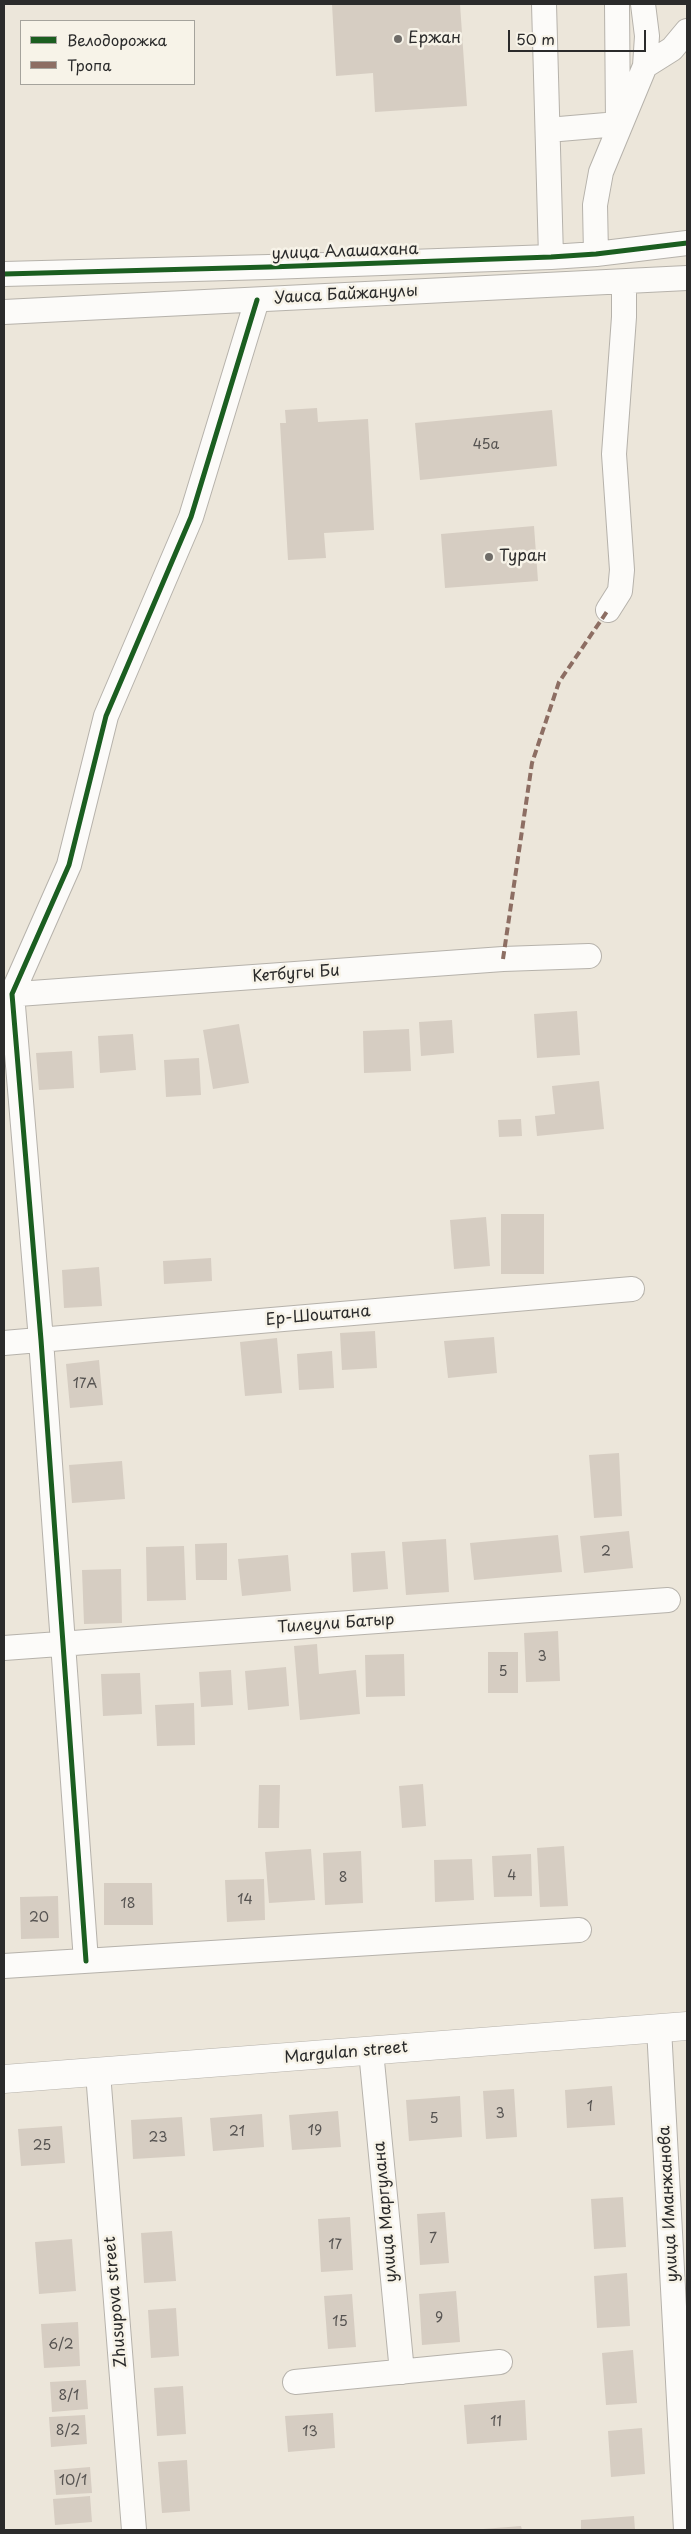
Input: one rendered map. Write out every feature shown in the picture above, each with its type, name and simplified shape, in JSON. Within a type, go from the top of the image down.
[{"type":"main road","name":"Margulan street","points":[[4,2080],[687,2026]]},
{"type":"street","points":[[544,4],[551,257]]},
{"type":"street","points":[[548,130],[618,124],[617,4]]},
{"type":"street","points":[[596,254],[595,205],[601,172],[645,66],[647,36],[644,4]]},
{"type":"street","points":[[645,66],[672,49],[687,31]]},
{"type":"street","name":"улица Алашахана","points":[[4,274],[551,257],[596,254],[687,243]]},
{"type":"street","name":"Уаиса Байжанулы","points":[[4,312],[687,278]]},
{"type":"street","points":[[608,610],[620,591],[622,570],[614,454],[624,317],[624,282]]},
{"type":"street","points":[[86,1960],[41,1340],[8,994],[69,864],[106,716],[191,517],[257,300]]},
{"type":"street","name":"Кетбугы Би","points":[[8,994],[503,959],[589,956]]},
{"type":"street","name":"Ер-Шоштана","points":[[4,1343],[632,1289]]},
{"type":"street","name":"Тилеули Батыр","points":[[4,1648],[668,1600]]},
{"type":"street","points":[[4,1966],[579,1930]]},
{"type":"street","name":"улица Иманжанова","points":[[659,2028],[686,2530]]},
{"type":"street","name":"улица Маргулана","points":[[371,2051],[402,2372]]},
{"type":"street","name":"Zhusupova street","points":[[98,2073],[134,2530]]},
{"type":"street","points":[[295,2382],[500,2362]]},
{"type":"building","name":"Ержан","points":[[332,4],[460,4],[467,106],[375,112],[373,73],[336,76]]},
{"type":"building","points":[[317,408],[318,422],[368,419],[374,530],[324,533],[326,558],[288,560],[280,423],[286,423],[285,410]]},
{"type":"building","points":[[552,410],[557,466],[420,480],[415,423]]},
{"type":"building","name":"Туран","points":[[534,526],[538,581],[445,588],[441,534]]},
{"type":"building","points":[[577,1011],[580,1055],[537,1058],[534,1014]]},
{"type":"building","points":[[452,1020],[454,1053],[421,1056],[419,1022]]},
{"type":"building","points":[[239,1024],[249,1083],[213,1089],[203,1030]]},
{"type":"building","points":[[409,1029],[411,1071],[364,1073],[363,1031]]},
{"type":"building","points":[[133,1034],[136,1070],[100,1073],[98,1036]]},
{"type":"building","points":[[72,1051],[74,1088],[39,1090],[36,1053]]},
{"type":"building","points":[[199,1058],[201,1095],[166,1097],[164,1060]]},
{"type":"building","points":[[599,1081],[604,1129],[537,1136],[535,1116],[555,1114],[552,1086]]},
{"type":"building","points":[[521,1119],[522,1136],[499,1137],[498,1120]]},
{"type":"building","points":[[501,1214],[544,1214],[544,1274],[501,1274]]},
{"type":"building","points":[[486,1217],[490,1266],[454,1269],[450,1220]]},
{"type":"building","points":[[211,1258],[212,1281],[164,1284],[163,1261]]},
{"type":"building","points":[[99,1267],[102,1306],[64,1308],[62,1270]]},
{"type":"building","points":[[375,1331],[377,1368],[342,1370],[340,1333]]},
{"type":"building","points":[[494,1337],[497,1373],[448,1378],[444,1341]]},
{"type":"building","points":[[277,1338],[282,1393],[245,1396],[240,1342]]},
{"type":"building","points":[[332,1351],[334,1388],[299,1390],[297,1354]]},
{"type":"building","points":[[99,1360],[103,1405],[70,1408],[66,1364]]},
{"type":"building","points":[[619,1453],[622,1516],[594,1518],[589,1455]]},
{"type":"building","points":[[122,1461],[125,1499],[72,1503],[69,1465]]},
{"type":"building","points":[[629,1531],[633,1568],[584,1573],[580,1536]]},
{"type":"building","points":[[558,1535],[562,1572],[474,1580],[470,1543]]},
{"type":"building","points":[[446,1539],[449,1592],[406,1595],[402,1542]]},
{"type":"building","points":[[227,1543],[227,1580],[196,1580],[195,1544]]},
{"type":"building","points":[[184,1546],[186,1600],[147,1601],[146,1547]]},
{"type":"building","points":[[385,1551],[388,1589],[353,1592],[351,1553]]},
{"type":"building","points":[[288,1555],[291,1591],[242,1596],[238,1559]]},
{"type":"building","points":[[121,1569],[122,1623],[84,1624],[82,1570]]},
{"type":"building","points":[[558,1631],[560,1681],[526,1682],[524,1633]]},
{"type":"building","points":[[317,1644],[319,1674],[356,1670],[360,1714],[300,1720],[294,1646]]},
{"type":"building","points":[[488,1652],[518,1652],[518,1693],[488,1693]]},
{"type":"building","points":[[404,1654],[405,1696],[366,1697],[365,1655]]},
{"type":"building","points":[[286,1667],[289,1706],[248,1710],[245,1671]]},
{"type":"building","points":[[231,1670],[233,1705],[201,1707],[199,1672]]},
{"type":"building","points":[[140,1673],[142,1714],[103,1716],[101,1674]]},
{"type":"building","points":[[194,1703],[195,1745],[157,1746],[155,1705]]},
{"type":"building","points":[[423,1784],[426,1826],[402,1828],[399,1786]]},
{"type":"building","points":[[259,1785],[280,1785],[279,1828],[258,1828]]},
{"type":"building","points":[[564,1846],[568,1906],[540,1907],[537,1848]]},
{"type":"building","points":[[311,1849],[315,1900],[269,1903],[265,1852]]},
{"type":"building","points":[[361,1851],[363,1903],[325,1905],[323,1853]]},
{"type":"building","points":[[531,1854],[532,1896],[494,1897],[492,1856]]},
{"type":"building","points":[[472,1859],[474,1900],[435,1902],[434,1860]]},
{"type":"building","points":[[264,1879],[265,1920],[227,1922],[225,1880]]},
{"type":"building","points":[[104,1883],[152,1883],[153,1925],[104,1925]]},
{"type":"building","points":[[58,1896],[59,1938],[21,1939],[20,1897]]},
{"type":"building","points":[[612,2086],[615,2125],[567,2128],[565,2090]]},
{"type":"building","points":[[514,2089],[517,2137],[486,2139],[483,2091]]},
{"type":"building","points":[[460,2096],[462,2137],[409,2141],[406,2100]]},
{"type":"building","points":[[338,2111],[341,2147],[292,2150],[289,2115]]},
{"type":"building","points":[[262,2114],[264,2147],[213,2151],[210,2118]]},
{"type":"building","points":[[182,2117],[185,2156],[133,2159],[131,2120]]},
{"type":"building","points":[[62,2126],[65,2163],[21,2166],[18,2129]]},
{"type":"building","points":[[623,2197],[626,2247],[594,2249],[591,2199]]},
{"type":"building","points":[[445,2212],[449,2263],[420,2265],[417,2214]]},
{"type":"building","points":[[350,2217],[353,2270],[321,2272],[318,2219]]},
{"type":"building","points":[[172,2231],[176,2281],[144,2283],[141,2233]]},
{"type":"building","points":[[72,2239],[76,2291],[39,2294],[35,2242]]},
{"type":"building","points":[[627,2273],[630,2326],[597,2328],[594,2276]]},
{"type":"building","points":[[456,2291],[460,2342],[422,2345],[419,2294]]},
{"type":"building","points":[[352,2294],[356,2347],[328,2349],[324,2296]]},
{"type":"building","points":[[176,2308],[179,2356],[151,2358],[148,2310]]},
{"type":"building","points":[[78,2322],[80,2366],[44,2368],[41,2324]]},
{"type":"building","points":[[633,2350],[637,2403],[606,2405],[602,2353]]},
{"type":"building","points":[[86,2380],[88,2409],[52,2412],[50,2382]]},
{"type":"building","points":[[183,2386],[186,2434],[157,2436],[154,2388]]},
{"type":"building","points":[[525,2400],[527,2440],[467,2444],[464,2405]]},
{"type":"building","points":[[333,2413],[335,2448],[288,2452],[285,2416]]},
{"type":"building","points":[[85,2415],[87,2444],[51,2447],[49,2417]]},
{"type":"building","points":[[642,2428],[645,2474],[611,2477],[608,2431]]},
{"type":"building","points":[[187,2460],[190,2511],[162,2513],[158,2462]]},
{"type":"building","points":[[90,2467],[92,2493],[56,2495],[54,2470]]},
{"type":"building","points":[[90,2496],[92,2522],[55,2525],[53,2499]]},
{"type":"building","points":[[634,2516],[635,2530],[581,2530],[581,2520]]},
{"type":"building","points":[[521,2526],[522,2530],[483,2530],[483,2529]]},
{"type":"marked path","points":[[503,959],[532,763],[559,682],[608,610]]},
{"type":"cycle path","points":[[4,274],[551,257],[596,254],[687,243]]},
{"type":"cycle path","points":[[86,1961],[41,1340],[12,994],[69,865],[106,716],[191,517],[257,300]]},
{"type":"place","name":"Ержан","points":[[398,39]]},
{"type":"place","name":"Туран","points":[[489,557]]}]
